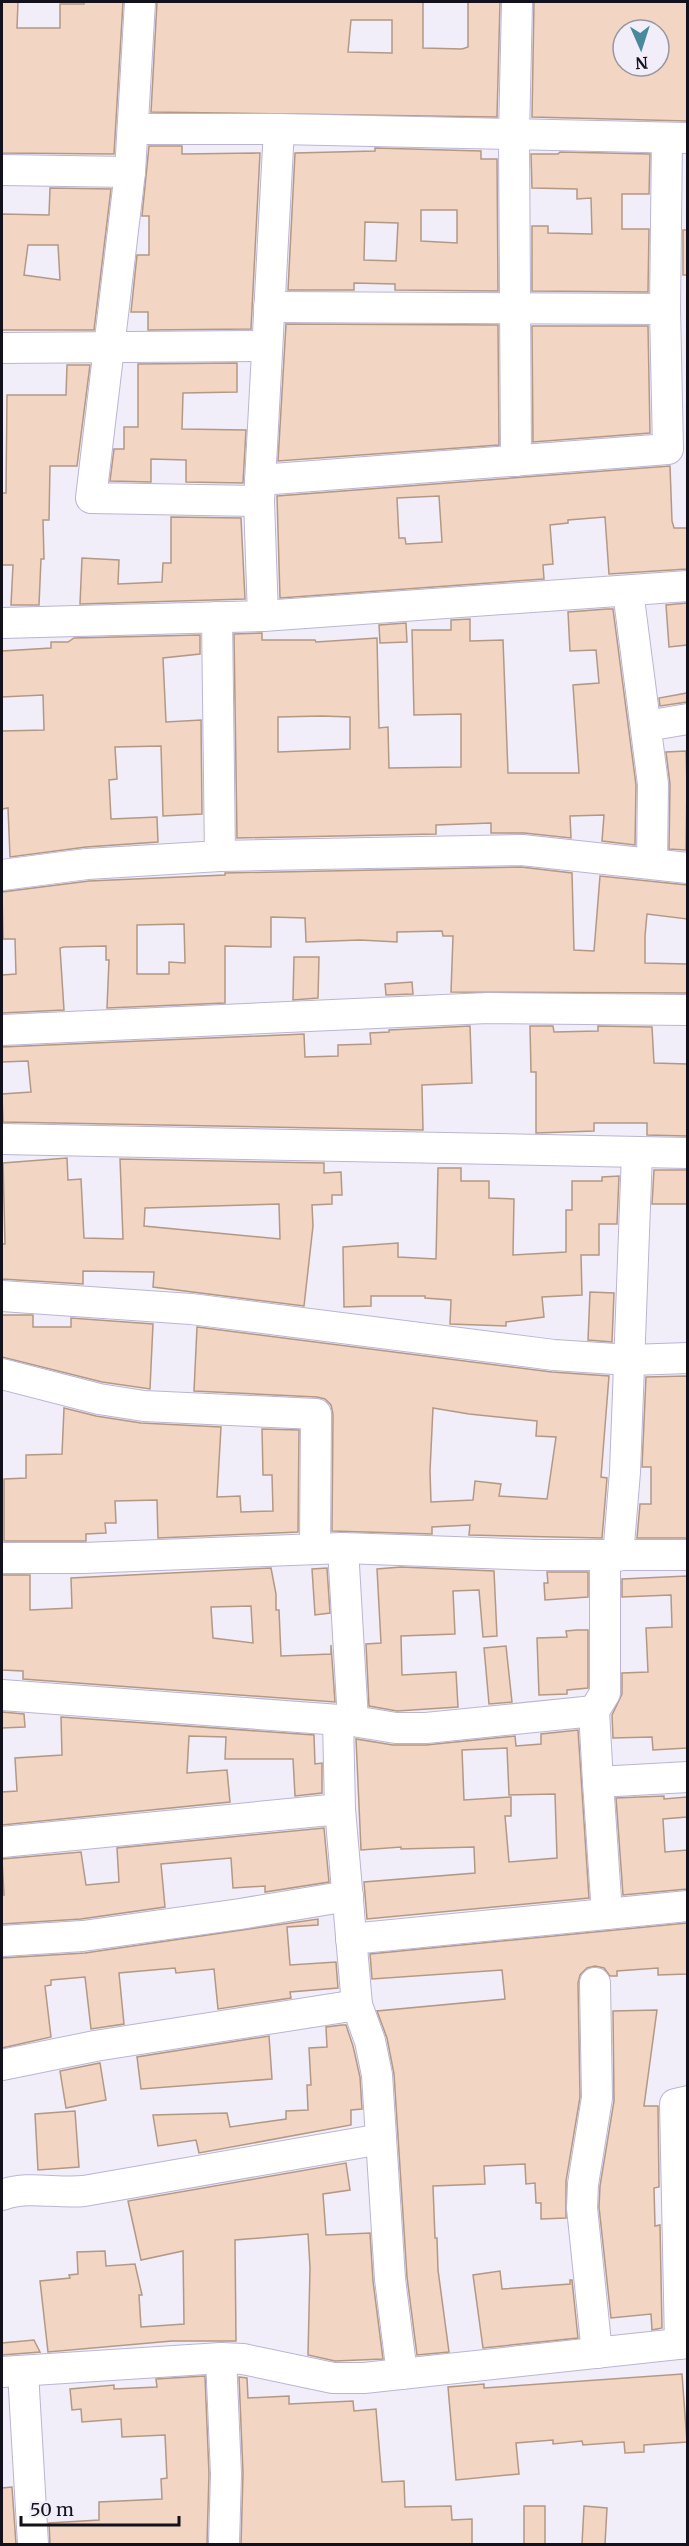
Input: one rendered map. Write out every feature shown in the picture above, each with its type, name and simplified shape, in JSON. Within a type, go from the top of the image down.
[{"type":"street","points":[[133,129],[279,129],[677,138],[665,309],[668,449],[516,461],[260,491],[91,498],[130,172],[140,2]]},
{"type":"street","points":[[516,461],[514,135],[518,2]]},
{"type":"street","points":[[263,616],[260,491],[279,129]]},
{"type":"street","points":[[2,170],[130,172]]},
{"type":"street","points":[[269,308],[665,309]]},
{"type":"street","points":[[2,348],[267,346]]},
{"type":"street","points":[[2,622],[263,616],[687,586]]},
{"type":"street","points":[[628,591],[653,784],[652,864]]},
{"type":"street","points":[[217,617],[220,856]]},
{"type":"street","points":[[646,726],[687,719]]},
{"type":"street","points":[[2,875],[87,864],[220,856],[522,850],[687,868]]},
{"type":"street","points":[[2,1030],[488,1008],[687,1010]]},
{"type":"street","points":[[2,1138],[687,1153]]},
{"type":"street","points":[[607,1914],[594,1711],[605,1693],[612,1556],[625,1472],[637,1153]]},
{"type":"street","points":[[2,1296],[191,1308],[554,1355],[630,1360],[687,1358]]},
{"type":"street","points":[[2,1374],[99,1398],[144,1406],[316,1414],[345,1721],[340,1809],[351,1939],[357,2005],[370,2041],[377,2075],[390,2279],[402,2374]]},
{"type":"street","points":[[2,1558],[82,1558],[329,1548],[612,1556],[687,1555]]},
{"type":"street","points":[[2,1695],[345,1721],[396,1728],[426,1728],[594,1711]]},
{"type":"street","points":[[598,1782],[687,1777]]},
{"type":"street","points":[[2,1842],[340,1809]]},
{"type":"street","points":[[2,1941],[83,1935],[240,1914],[348,1896]]},
{"type":"street","points":[[351,1939],[687,1906]]},
{"type":"street","points":[[596,1983],[597,2098],[583,2184],[582,2208],[597,2353]]},
{"type":"street","points":[[2,2066],[95,2046],[357,2005]]},
{"type":"street","points":[[33,2544],[12,2372],[221,2358],[243,2359],[333,2378],[364,2378],[684,2344],[675,2104],[687,2101]]},
{"type":"street","points":[[2,2195],[24,2190],[84,2191],[381,2139]]},
{"type":"street","points":[[221,2358],[226,2474],[224,2544]]},
{"type":"building","points":[[2,2],[18,2],[17,28],[60,28],[60,4],[123,2],[114,154],[2,153]]},
{"type":"building","points":[[157,2],[423,2],[423,48],[462,49],[468,47],[468,2],[500,2],[497,117],[151,112]],"holes":[[[351,20],[392,20],[392,53],[348,52]]]},
{"type":"building","points":[[534,2],[687,2],[687,121],[532,117]]},
{"type":"building","points":[[149,146],[182,146],[182,154],[260,153],[251,329],[148,330],[148,312],[131,312],[137,255],[149,255],[149,216],[142,216]]},
{"type":"building","points":[[375,148],[481,151],[481,159],[497,159],[498,291],[395,290],[395,284],[354,283],[354,290],[288,290],[295,153],[375,151]],"holes":[[[421,210],[457,210],[457,243],[421,241]],[[365,222],[398,223],[396,261],[364,260]]]},
{"type":"building","points":[[560,152],[650,154],[649,194],[622,194],[622,229],[649,229],[648,292],[532,291],[532,226],[548,226],[548,233],[592,234],[591,198],[577,199],[577,189],[532,188],[531,154],[558,154]]},
{"type":"building","points":[[50,188],[111,189],[94,330],[2,330],[2,214],[49,215]],"holes":[[[28,245],[58,245],[60,280],[24,275]]]},
{"type":"building","points":[[683,230],[687,230],[687,275],[683,275]]},
{"type":"building","points":[[286,324],[498,325],[499,445],[278,461]]},
{"type":"building","points":[[532,326],[648,326],[650,433],[533,442]]},
{"type":"building","points":[[237,363],[237,392],[183,393],[182,429],[246,430],[243,483],[186,482],[186,460],[151,459],[151,482],[110,481],[114,449],[124,449],[124,427],[138,427],[138,364]]},
{"type":"building","points":[[67,365],[90,365],[77,466],[50,466],[49,520],[43,520],[44,559],[41,559],[39,605],[11,605],[13,565],[2,565],[2,493],[6,493],[7,395],[66,395]]},
{"type":"building","points":[[670,466],[672,521],[674,528],[687,528],[687,569],[609,574],[605,517],[568,520],[568,523],[550,525],[553,564],[543,565],[544,579],[280,598],[277,496]],"holes":[[[439,496],[442,542],[406,544],[405,538],[399,538],[397,498]]]},
{"type":"building","points":[[171,517],[241,518],[245,599],[80,604],[82,558],[119,560],[118,584],[162,582],[163,563],[171,563]]},
{"type":"building","points":[[687,603],[687,645],[669,647],[666,605]]},
{"type":"building","points":[[613,609],[636,785],[635,845],[602,841],[604,815],[570,816],[571,838],[524,833],[491,833],[491,823],[436,825],[436,834],[237,838],[234,634],[262,633],[262,640],[315,640],[316,642],[377,638],[379,728],[388,727],[389,768],[461,767],[461,714],[414,715],[412,630],[451,630],[451,620],[470,619],[470,641],[503,640],[508,773],[579,773],[573,685],[599,683],[596,650],[570,651],[568,612]],"holes":[[[278,717],[350,717],[350,749],[278,752]]]},
{"type":"building","points":[[406,623],[407,642],[380,643],[379,625]]},
{"type":"building","points":[[200,635],[200,654],[163,658],[166,722],[201,720],[202,814],[163,816],[161,746],[115,747],[117,779],[109,780],[111,819],[157,817],[158,842],[86,847],[10,857],[8,808],[2,809],[2,731],[44,730],[43,695],[2,697],[2,651],[51,648],[51,642],[68,642],[74,638]]},
{"type":"building","points":[[687,693],[687,702],[660,706],[659,698]]},
{"type":"building","points":[[686,751],[686,850],[669,849],[670,784],[666,752]]},
{"type":"building","points":[[521,867],[572,873],[574,950],[594,951],[600,876],[687,885],[687,919],[647,914],[645,963],[687,964],[687,993],[451,992],[453,936],[443,936],[442,931],[397,932],[397,942],[360,940],[306,942],[305,918],[271,917],[271,947],[225,946],[225,1003],[107,1008],[109,960],[106,960],[106,946],[64,947],[60,948],[64,1010],[2,1013],[2,975],[16,974],[15,939],[3,939],[2,892],[89,881],[225,875],[225,873]],"holes":[[[184,924],[185,963],[169,962],[169,974],[137,974],[137,925]]]},
{"type":"building","points":[[294,957],[319,957],[318,998],[293,1000]]},
{"type":"building","points":[[412,982],[413,994],[386,995],[385,984]]},
{"type":"building","points":[[470,1026],[472,1083],[422,1085],[423,1130],[3,1122],[2,1094],[31,1092],[28,1061],[2,1062],[2,1047],[304,1034],[305,1057],[338,1056],[338,1045],[371,1044],[370,1033]]},
{"type":"building","points":[[530,1026],[553,1026],[554,1032],[598,1031],[598,1026],[652,1027],[654,1063],[687,1064],[687,1136],[647,1135],[647,1123],[594,1123],[594,1131],[536,1133],[536,1072],[531,1072]]},
{"type":"building","points":[[67,1158],[68,1180],[81,1179],[84,1238],[123,1239],[120,1159],[324,1163],[324,1173],[341,1172],[342,1195],[332,1195],[332,1204],[312,1205],[313,1226],[304,1306],[153,1287],[154,1272],[83,1271],[83,1284],[2,1279],[2,1244],[5,1244],[3,1163]],"holes":[[[279,1204],[280,1239],[144,1226],[145,1208]]]},
{"type":"building","points":[[438,1168],[461,1168],[461,1181],[489,1181],[489,1198],[514,1199],[513,1255],[566,1252],[566,1210],[572,1210],[572,1181],[602,1181],[602,1177],[619,1176],[617,1224],[599,1224],[599,1255],[581,1255],[582,1295],[542,1297],[544,1317],[506,1322],[506,1326],[450,1324],[451,1300],[425,1298],[425,1296],[371,1296],[371,1306],[344,1307],[343,1247],[398,1243],[398,1257],[436,1259]]},
{"type":"building","points":[[654,1170],[687,1170],[687,1204],[652,1204]]},
{"type":"building","points":[[590,1292],[614,1293],[612,1342],[588,1340]]},
{"type":"building","points":[[2,1315],[33,1315],[33,1327],[71,1327],[71,1318],[153,1324],[150,1389],[102,1382],[2,1357]]},
{"type":"building","points":[[197,1327],[552,1372],[609,1376],[601,1477],[607,1478],[602,1538],[469,1535],[470,1525],[432,1527],[432,1534],[332,1531],[333,1414],[331,1405],[325,1399],[317,1397],[194,1391]],"holes":[[[433,1408],[537,1421],[536,1436],[556,1437],[547,1499],[499,1496],[501,1484],[475,1481],[473,1500],[431,1502]]]},
{"type":"building","points":[[687,1376],[687,1538],[637,1538],[640,1504],[651,1504],[651,1467],[642,1467],[646,1377]]},
{"type":"building","points":[[64,1408],[141,1423],[221,1427],[217,1497],[240,1496],[241,1512],[273,1511],[272,1475],[263,1475],[262,1429],[299,1430],[298,1532],[158,1538],[157,1500],[115,1501],[116,1523],[105,1523],[106,1533],[86,1534],[86,1541],[4,1541],[4,1479],[26,1478],[26,1455],[62,1454]]},
{"type":"building","points":[[401,1567],[494,1571],[497,1636],[483,1637],[479,1590],[453,1591],[455,1634],[401,1636],[402,1675],[456,1672],[458,1707],[397,1711],[369,1706],[366,1644],[381,1643],[377,1569]]},
{"type":"building","points":[[271,1568],[276,1594],[276,1610],[279,1610],[281,1656],[331,1654],[331,1645],[335,1702],[23,1679],[23,1671],[2,1670],[2,1575],[30,1575],[30,1610],[72,1608],[71,1578]],"holes":[[[251,1606],[253,1643],[213,1638],[211,1607]]]},
{"type":"building","points":[[327,1568],[330,1613],[315,1615],[312,1569]]},
{"type":"building","points":[[547,1572],[588,1572],[588,1597],[545,1600],[544,1583],[548,1583]]},
{"type":"building","points":[[687,1576],[687,1748],[653,1750],[652,1737],[613,1738],[612,1715],[622,1694],[622,1673],[648,1672],[646,1628],[672,1627],[671,1595],[622,1597],[622,1579]]},
{"type":"building","points":[[588,1630],[588,1688],[567,1690],[567,1694],[539,1695],[537,1638],[567,1637],[566,1631]]},
{"type":"building","points":[[506,1646],[512,1702],[489,1704],[484,1648]]},
{"type":"building","points":[[2,1712],[24,1714],[25,1727],[2,1728]]},
{"type":"building","points":[[61,1717],[314,1735],[315,1764],[322,1763],[322,1793],[295,1796],[293,1759],[225,1759],[226,1737],[189,1736],[187,1773],[227,1770],[230,1802],[2,1825],[2,1792],[17,1791],[15,1758],[62,1755]]},
{"type":"building","points":[[578,1730],[589,1898],[367,1919],[364,1882],[475,1873],[474,1847],[401,1849],[401,1847],[361,1850],[356,1739],[393,1745],[426,1745],[515,1736],[516,1746],[541,1744],[541,1734]],"holes":[[[507,1748],[509,1795],[555,1794],[557,1858],[509,1862],[505,1816],[511,1816],[511,1797],[464,1800],[462,1750]]]},
{"type":"building","points":[[664,1796],[664,1799],[687,1797],[687,1817],[663,1819],[665,1852],[687,1850],[687,1889],[623,1895],[616,1798]]},
{"type":"building","points":[[324,1828],[329,1882],[265,1892],[265,1886],[233,1888],[231,1858],[161,1864],[165,1907],[81,1919],[2,1924],[2,1895],[4,1895],[2,1859],[81,1852],[86,1885],[119,1882],[117,1848]]},
{"type":"building","points":[[318,1919],[318,1925],[287,1927],[290,1965],[336,1962],[338,1988],[290,1992],[291,1998],[218,2009],[214,1969],[176,1973],[175,1968],[119,1973],[124,2024],[91,2029],[85,1977],[51,1980],[51,1985],[45,1986],[51,2037],[2,2048],[2,1958],[85,1953]]},
{"type":"building","points":[[687,1923],[687,1974],[658,1975],[658,1968],[617,1971],[617,1976],[610,1976],[604,1968],[595,1966],[587,1968],[580,1975],[578,1983],[580,2097],[566,2181],[566,2218],[541,2219],[541,2203],[536,2203],[535,2183],[526,2184],[525,2164],[484,2166],[485,2184],[433,2186],[438,2270],[449,2352],[417,2355],[407,2277],[394,2074],[387,2038],[377,2011],[505,1999],[502,1970],[372,1979],[370,1954]]},
{"type":"building","points":[[657,2010],[644,2106],[658,2106],[659,2187],[654,2188],[655,2226],[660,2225],[662,2328],[652,2330],[651,2314],[611,2318],[599,2207],[600,2186],[614,2101],[613,2011]]},
{"type":"building","points":[[346,2025],[360,2077],[362,2109],[351,2110],[351,2125],[199,2153],[196,2140],[158,2146],[153,2115],[227,2113],[230,2127],[286,2119],[286,2111],[308,2110],[307,2085],[311,2085],[309,2048],[327,2047],[326,2027]]},
{"type":"building","points":[[269,2036],[272,2079],[141,2089],[137,2057]]},
{"type":"building","points":[[100,2063],[106,2100],[66,2108],[60,2071]]},
{"type":"building","points":[[75,2111],[79,2167],[38,2170],[35,2114]]},
{"type":"building","points":[[346,2163],[350,2190],[323,2194],[326,2235],[370,2233],[373,2281],[383,2359],[335,2361],[308,2355],[310,2268],[308,2234],[235,2240],[236,2341],[172,2341],[48,2352],[40,2281],[70,2278],[69,2275],[78,2274],[77,2252],[105,2251],[106,2266],[135,2264],[142,2295],[139,2295],[141,2327],[184,2324],[183,2251],[141,2260],[128,2201]]},
{"type":"building","points":[[500,2271],[502,2289],[570,2284],[572,2280],[578,2338],[483,2348],[473,2275]]},
{"type":"building","points":[[34,2340],[40,2352],[2,2355],[2,2343]]},
{"type":"building","points":[[682,2374],[687,2442],[644,2445],[644,2452],[625,2453],[624,2442],[583,2445],[582,2441],[553,2444],[553,2440],[516,2443],[519,2474],[456,2480],[448,2387],[484,2384],[484,2388]]},
{"type":"building","points":[[205,2376],[209,2474],[207,2544],[50,2544],[49,2523],[99,2520],[99,2502],[162,2499],[161,2479],[167,2478],[165,2435],[122,2437],[121,2419],[82,2422],[81,2409],[72,2410],[70,2389],[114,2385],[114,2389],[157,2387],[156,2379]]},
{"type":"building","points":[[239,2377],[247,2378],[248,2398],[289,2396],[289,2404],[353,2401],[354,2411],[376,2409],[382,2482],[404,2481],[405,2507],[451,2506],[452,2520],[472,2519],[472,2544],[241,2544],[243,2473]]},
{"type":"building","points":[[12,2487],[16,2544],[2,2544],[2,2488]]},
{"type":"building","points":[[524,2506],[545,2506],[545,2544],[524,2544]]},
{"type":"building","points":[[584,2506],[607,2508],[605,2544],[582,2544]]}]
